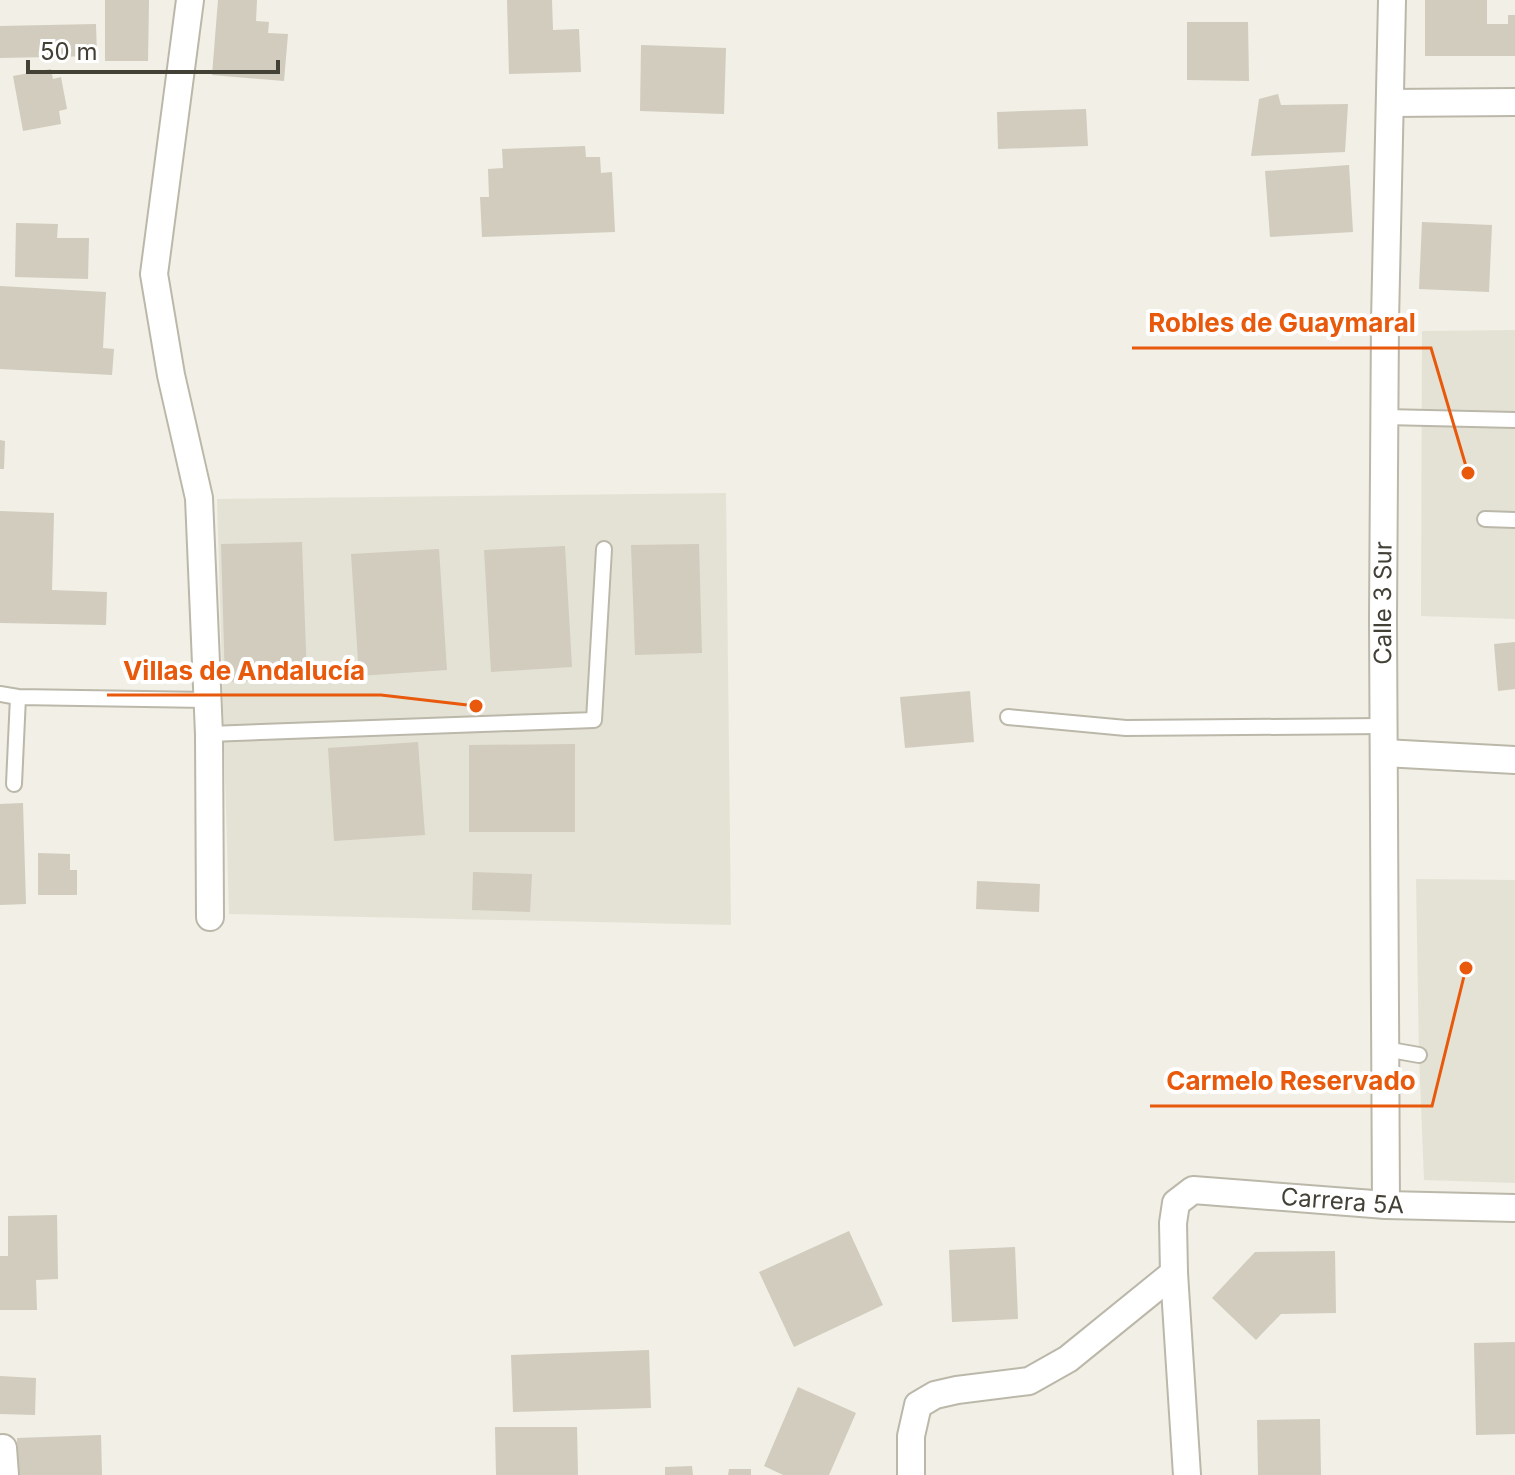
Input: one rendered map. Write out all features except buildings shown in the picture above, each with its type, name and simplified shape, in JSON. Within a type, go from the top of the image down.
[{"type":"street","points":[[190,0],[154,274],[171,375],[199,498],[209,734],[210,917]]},
{"type":"street","name":"Calle 3 Sur","points":[[1386,1205],[1383,726],[1392,0]]},
{"type":"street","points":[[1390,103],[1515,102]]},
{"type":"street","points":[[1384,753],[1515,760]]},
{"type":"street","name":"Carrera 5A","points":[[1174,1273],[1173,1223],[1176,1203],[1193,1190],[1386,1205],[1515,1208]]},
{"type":"street","points":[[911,1475],[911,1436],[918,1405],[935,1395],[957,1390],[1029,1381],[1068,1359],[1174,1273]]},
{"type":"street","points":[[1174,1273],[1187,1475]]},
{"type":"street","points":[[3,1448],[5,1475]]},
{"type":"lane","points":[[1385,417],[1515,420]]},
{"type":"lane","points":[[1485,519],[1515,520]]},
{"type":"lane","points":[[209,734],[594,720],[604,549]]},
{"type":"lane","points":[[0,694],[18,697],[207,700]]},
{"type":"lane","points":[[14,784],[18,697]]},
{"type":"lane","points":[[1008,717],[1126,728],[1383,726]]},
{"type":"lane","points":[[1385,1049],[1419,1055]]},
{"type":"shaded area","points":[[1515,330],[1515,619],[1421,616],[1422,331]]},
{"type":"shaded area","points":[[726,493],[731,925],[229,914],[217,499]]},
{"type":"shaded area","points":[[1416,879],[1515,880],[1515,1183],[1424,1180]]},
{"type":"place","name":"Robles de Guaymaral","points":[[1468,473]]},
{"type":"place","name":"Villas de Andalucía","points":[[476,706]]},
{"type":"place","name":"Carmelo Reservado","points":[[1466,968]]}]
